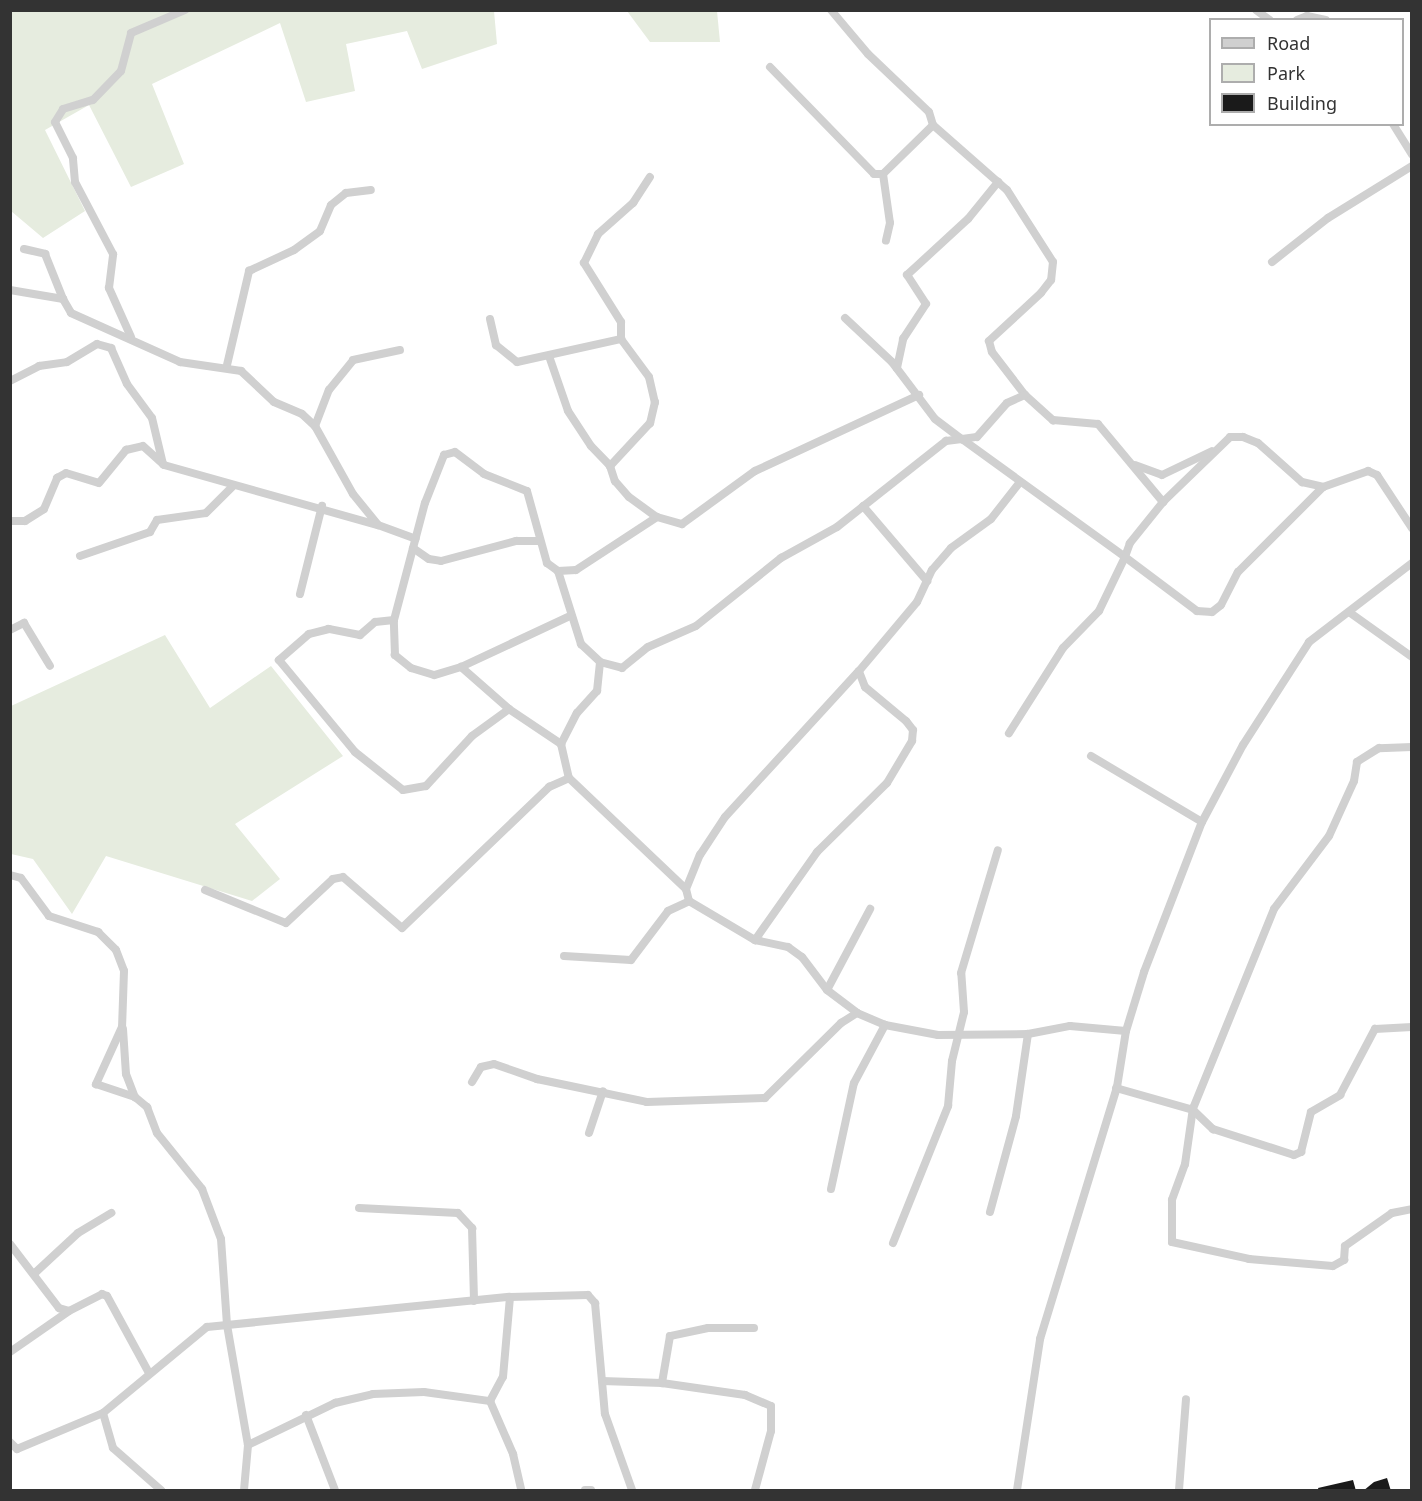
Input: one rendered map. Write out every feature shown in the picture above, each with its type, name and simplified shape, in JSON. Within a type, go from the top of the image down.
[{"type":"street","points":[[131,337],[109,288],[113,254],[75,182],[73,158],[55,122],[63,109],[93,100],[121,71],[131,33],[185,10]]},
{"type":"street","points":[[831,10],[868,54],[929,112],[933,125],[998,182],[1032,225],[1053,262],[1051,280],[1041,293],[989,341],[1025,395],[1053,420],[1098,424],[1135,465],[1163,502]]},
{"type":"street","points":[[770,67],[874,174],[883,174],[933,125]]},
{"type":"street","points":[[1394,126],[1412,155]]},
{"type":"street","points":[[1272,262],[1328,218],[1412,166]]},
{"type":"street","points":[[883,174],[890,223],[886,241]]},
{"type":"street","points":[[610,466],[650,423],[655,402],[649,377],[621,339],[621,322],[584,262],[598,234],[633,203],[650,177]]},
{"type":"street","points":[[897,368],[903,339],[926,304],[907,275],[968,219],[998,182]]},
{"type":"street","points":[[227,365],[249,272],[294,250],[320,231],[330,206],[346,193],[371,190]]},
{"type":"street","points":[[24,249],[45,254],[71,313],[131,337],[180,362],[227,365],[315,426],[352,494],[378,525]]},
{"type":"street","points":[[10,290],[63,299]]},
{"type":"street","points":[[845,318],[897,368],[935,419],[1197,611],[1212,612],[1221,604],[1238,572],[1323,487],[1368,471],[1377,475],[1412,528]]},
{"type":"street","points":[[490,319],[496,345],[507,358],[518,362],[621,339]]},
{"type":"street","points":[[10,381],[39,366],[67,362],[97,344],[111,348],[127,384],[152,418],[164,465]]},
{"type":"street","points":[[315,426],[329,390],[353,360],[400,350]]},
{"type":"street","points":[[549,356],[568,411],[591,446],[610,466],[615,481],[629,497],[657,516],[682,524],[755,471],[919,395]]},
{"type":"street","points":[[570,616],[461,668],[434,675],[411,668],[395,655],[394,620],[435,472],[444,455],[455,452],[484,474],[527,491],[534,506],[538,541],[547,563],[558,571],[570,616],[581,644],[600,662],[622,668],[648,647],[696,626],[781,558],[837,527],[946,441],[977,437],[1007,403],[1025,395]]},
{"type":"street","points":[[1009,733],[1063,648],[1099,612],[1130,543],[1163,502],[1230,437],[1243,437],[1258,443],[1302,482],[1323,487]]},
{"type":"street","points":[[10,521],[25,521],[44,509],[57,478],[66,473],[99,483],[126,450],[144,446],[164,465],[232,487],[322,506],[416,538]]},
{"type":"street","points":[[1135,465],[1162,475],[1219,447]]},
{"type":"street","points":[[686,889],[700,855],[725,817],[859,671],[917,602],[927,581],[951,548],[991,519],[1020,482]]},
{"type":"street","points":[[80,556],[150,532],[157,519],[206,513],[232,487]]},
{"type":"street","points":[[300,594],[322,506]]},
{"type":"street","points":[[863,506],[927,581]]},
{"type":"street","points":[[558,571],[576,570],[657,516]]},
{"type":"street","points":[[413,548],[429,559],[441,561],[516,541],[538,541]]},
{"type":"street","points":[[1017,1491],[1040,1339],[1116,1088],[1126,1031],[1202,822],[1282,681],[1310,642],[1412,563]]},
{"type":"street","points":[[1349,612],[1412,657]]},
{"type":"street","points":[[394,620],[375,622],[360,635],[329,629],[309,634],[279,660],[355,752],[403,790],[426,786],[472,736],[509,709]]},
{"type":"street","points":[[10,630],[24,623],[51,666]]},
{"type":"street","points":[[600,662],[597,691],[577,713],[561,744],[569,778],[686,889],[689,901],[755,940],[788,947],[802,957],[826,990],[857,1013],[885,1025],[961,1034],[1029,1034],[1070,1026],[1126,1031]]},
{"type":"street","points":[[461,668],[509,709],[561,744]]},
{"type":"street","points":[[755,940],[817,852],[887,783],[912,741],[906,721],[865,687],[859,671]]},
{"type":"street","points":[[1412,747],[1378,748],[1357,762],[1354,781],[1329,836],[1274,909],[1193,1110],[1185,1164],[1172,1200],[1172,1242],[1249,1259],[1333,1266],[1344,1260],[1345,1246],[1392,1214],[1412,1209]]},
{"type":"street","points":[[1091,756],[1202,822]]},
{"type":"street","points":[[205,891],[286,923],[333,879],[343,877],[402,928],[549,787],[569,778]]},
{"type":"street","points":[[893,1243],[905,1203],[941,1132],[961,1034],[965,988],[961,973],[998,850]]},
{"type":"street","points":[[10,875],[21,878],[49,916],[98,932],[116,950],[124,971],[122,1027],[126,1074],[135,1097]]},
{"type":"street","points":[[564,956],[631,960],[668,911],[689,901]]},
{"type":"street","points":[[826,990],[870,909]]},
{"type":"street","points":[[472,1082],[481,1067],[494,1064],[537,1079],[665,1103],[765,1098],[857,1013]]},
{"type":"street","points":[[831,1189],[854,1083],[885,1025]]},
{"type":"street","points":[[122,1027],[96,1084],[135,1097],[147,1107],[157,1133],[202,1190],[221,1239],[227,1325],[248,1445],[244,1491]]},
{"type":"street","points":[[1116,1088],[1193,1110],[1213,1129],[1294,1155],[1301,1152],[1311,1112],[1340,1095],[1375,1029],[1412,1027]]},
{"type":"street","points":[[990,1212],[1016,1116],[1029,1034]]},
{"type":"street","points":[[589,1133],[603,1090]]},
{"type":"street","points":[[359,1208],[458,1213],[472,1228],[474,1301]]},
{"type":"street","points":[[36,1272],[78,1233],[111,1213]]},
{"type":"street","points":[[10,1244],[36,1272],[51,1299],[69,1311]]},
{"type":"street","points":[[10,1352],[69,1311],[102,1294],[107,1296],[149,1373]]},
{"type":"street","points":[[490,1401],[503,1377],[510,1297]]},
{"type":"street","points":[[10,1442],[17,1449],[103,1413],[207,1327],[510,1297],[592,1298],[605,1414],[632,1491]]},
{"type":"street","points":[[662,1383],[670,1336],[708,1328],[754,1328]]},
{"type":"street","points":[[602,1381],[662,1383],[745,1395],[771,1406],[771,1431],[755,1491]]},
{"type":"street","points":[[248,1445],[306,1415],[373,1394],[424,1392],[490,1401]]},
{"type":"street","points":[[1179,1491],[1186,1399]]},
{"type":"street","points":[[490,1401],[513,1454],[521,1491]]},
{"type":"street","points":[[103,1413],[113,1448],[161,1491]]},
{"type":"street","points":[[306,1415],[335,1491]]},
{"type":"green space","points":[[11,11],[494,11],[497,44],[422,69],[407,31],[346,44],[355,91],[306,102],[280,23],[152,84],[184,164],[131,187],[89,105],[45,130],[85,211],[43,238],[11,211]]},
{"type":"green space","points":[[627,11],[717,11],[720,42],[650,42]]},
{"type":"green space","points":[[165,635],[210,708],[271,666],[343,756],[235,824],[280,879],[252,901],[106,856],[72,914],[33,859],[11,854],[11,706]]},
{"type":"building","points":[[1387,1478],[1391,1491],[1363,1491],[1374,1482]]},
{"type":"building","points":[[1353,1480],[1356,1491],[1319,1491],[1318,1488]]}]
